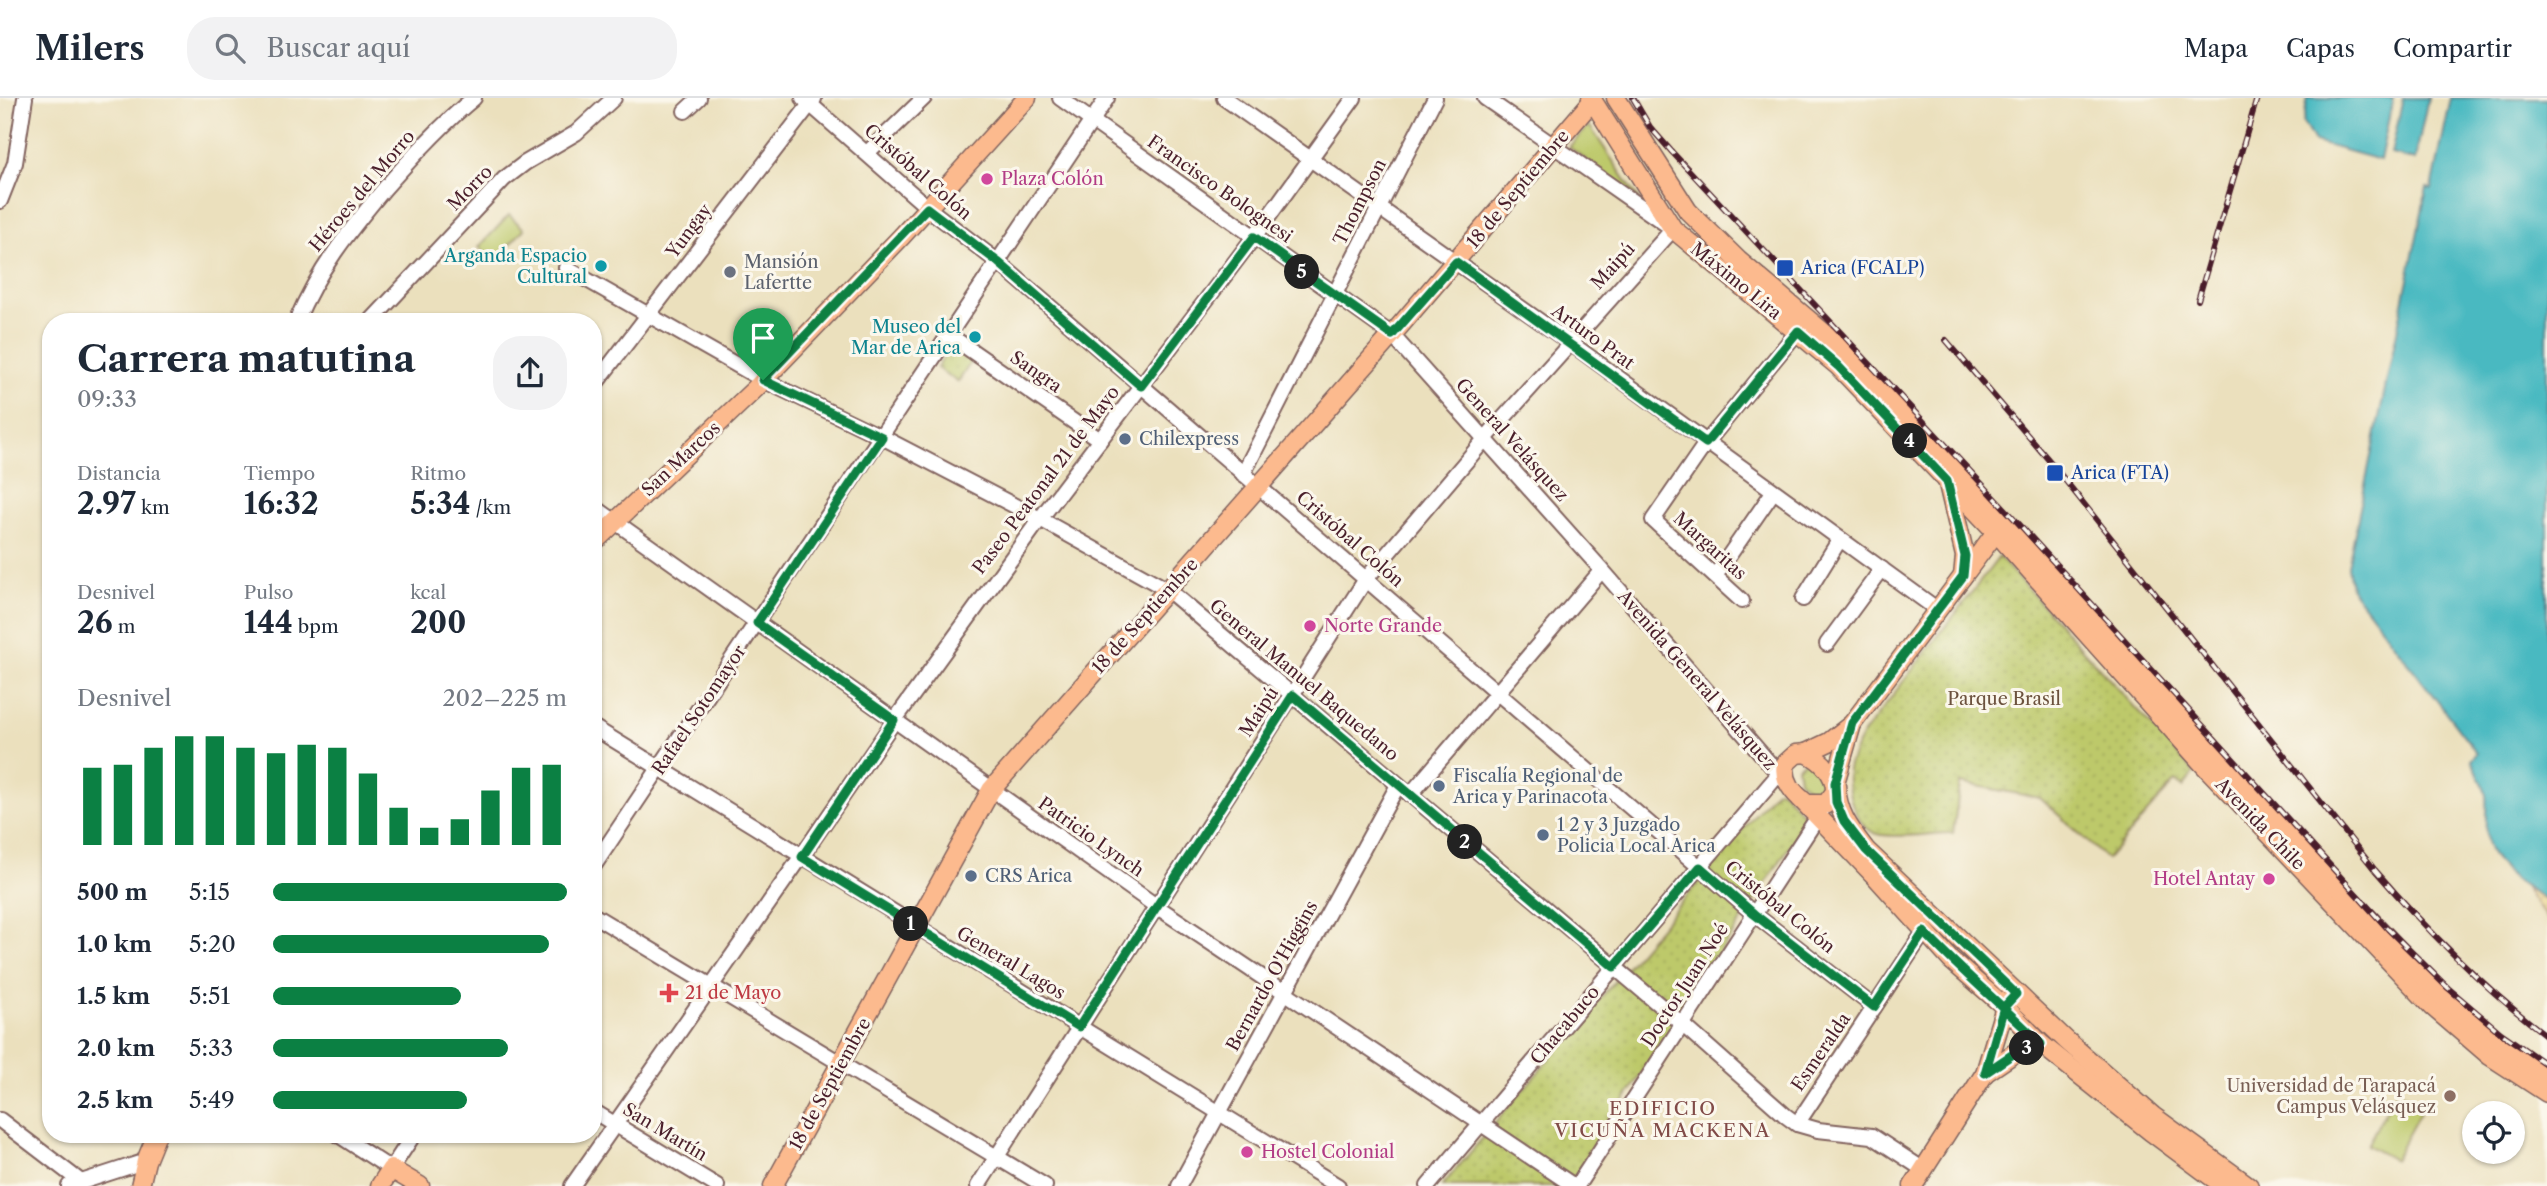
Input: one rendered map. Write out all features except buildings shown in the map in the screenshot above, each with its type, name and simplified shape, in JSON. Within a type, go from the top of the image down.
[{"type":"main road","name":"San Marcos","points":[[602,535],[763,380],[927,208],[1027,98]]},
{"type":"main road","name":"Máximo Lira","points":[[1616,98],[1688,211],[1738,260],[1849,354],[2000,526]]},
{"type":"main road","name":"18 de Septiembre","points":[[773,1186],[991,790],[1456,262],[1592,99]]},
{"type":"main road","name":"Máximo Lira","points":[[1592,99],[1673,229],[1838,366],[1947,481],[2000,526]]},
{"type":"main road","points":[[1947,481],[1965,556],[1963,576]]},
{"type":"main road","points":[[2000,526],[1852,723],[1829,742],[1792,757],[1782,772],[1796,794],[1822,810],[1924,932],[1951,960],[2010,1001],[2153,1116],[2249,1186]]},
{"type":"main road","name":"Avenida Chile","points":[[2000,526],[2433,1007],[2484,1041],[2547,1076]]},
{"type":"main road","points":[[1822,810],[1834,795],[1852,723]]},
{"type":"main road","points":[[1807,753],[1826,767],[1835,785],[1839,810],[1866,850],[2010,1001],[2041,1044],[2224,1186]]},
{"type":"main road","points":[[1913,1186],[1985,1073],[2010,1001]]},
{"type":"main road","name":"Avenida Chile","points":[[2484,1041],[2547,1093]]},
{"type":"main road","points":[[1985,1073],[2019,1050],[2041,1044]]},
{"type":"main road","points":[[140,1186],[153,1143]]},
{"type":"main road","points":[[380,1186],[391,1169],[419,1186]]},
{"type":"street","points":[[0,201],[15,163],[25,98]]},
{"type":"street","name":"Héroes del Morro","points":[[300,313],[320,271],[341,241],[417,151],[474,98]]},
{"type":"street","name":"Morro","points":[[378,313],[504,179],[524,163],[576,133],[614,98]]},
{"type":"street","points":[[685,111],[699,98]]},
{"type":"street","points":[[867,153],[924,98]]},
{"type":"street","name":"Francisco Bolognesi","points":[[1060,98],[1392,335]]},
{"type":"street","name":"Rafael Sotomayor","points":[[602,854],[1107,98]]},
{"type":"street","name":"Arturo Prat","points":[[1224,98],[1569,342],[1938,610]]},
{"type":"street","name":"Paseo Peatonal 21 de Mayo","points":[[802,857],[894,720],[1040,519],[1254,237],[1354,98]]},
{"type":"street","name":"Thompson","points":[[1243,474],[1435,98]]},
{"type":"street","points":[[1485,98],[1673,229]]},
{"type":"street","name":"Cristóbal Colón","points":[[809,100],[927,208],[998,262],[1754,914],[1874,1007]]},
{"type":"street","name":"Yungay","points":[[602,375],[809,100]]},
{"type":"street","name":"Maipú","points":[[978,1186],[1366,579],[1569,342],[1673,229]]},
{"type":"street","name":"General Manuel Baquedano","points":[[566,268],[763,380],[882,437],[1040,519],[1168,590],[1797,1124],[1818,1130],[1872,1136],[1924,1171]]},
{"type":"street","points":[[1706,443],[1798,331]]},
{"type":"street","name":"Sangra","points":[[949,335],[1100,440]]},
{"type":"street","name":"General Velásquez","points":[[1392,335],[1602,570]]},
{"type":"street","name":"Margaritas","points":[[1706,443],[1653,520],[1742,601]]},
{"type":"street","points":[[1715,576],[1773,492]]},
{"type":"street","name":"Patricio Lynch","points":[[602,512],[1156,906],[1575,1186]]},
{"type":"street","points":[[1803,599],[1840,540]]},
{"type":"street","points":[[1827,644],[1882,569]]},
{"type":"street","points":[[1410,795],[1602,570]]},
{"type":"street","name":"Avenida General Velásquez","points":[[1602,570],[1782,772]]},
{"type":"street","name":"General Lagos","points":[[602,733],[1338,1186]]},
{"type":"street","name":"Chacabuco","points":[[1428,1186],[1782,772]]},
{"type":"street","name":"Bernardo O'Higgins","points":[[1179,1186],[1398,785]]},
{"type":"street","name":"Doctor Juan Noé","points":[[1575,1186],[1822,810]]},
{"type":"street","points":[[602,1142],[802,857]]},
{"type":"street","points":[[602,920],[1045,1186]]},
{"type":"street","name":"Esmeralda","points":[[1797,1124],[1924,932]]},
{"type":"street","name":"San Martín","points":[[602,1117],[717,1186]]},
{"type":"street","points":[[0,1120],[75,1184],[146,1161]]},
{"type":"street","points":[[351,1143],[391,1169],[408,1143]]},
{"type":"street","points":[[572,1186],[601,1143]]},
{"type":"green space","points":[[1589,125],[1639,200],[1569,147]]},
{"type":"green space","points":[[509,215],[524,229],[494,262],[479,247]]},
{"type":"green space","points":[[954,341],[975,356],[958,382],[937,368]]},
{"type":"green space","name":"Parque Brasil","points":[[1999,557],[2194,773],[2183,787],[2175,781],[2107,859],[2040,798],[1960,783],[1953,833],[1882,835],[1865,826],[1854,809],[1848,769],[1863,734]]},
{"type":"green space","points":[[1805,761],[1815,766],[1826,782],[1821,791],[1812,792],[1799,780],[1797,767]]},
{"type":"green space","points":[[1780,789],[1806,817],[1806,821],[1569,1186],[1442,1186],[1775,791]]},
{"type":"green space","points":[[2397,1090],[2424,1105],[2394,1160],[2367,1145]]},
{"type":"sand","points":[[2524,887],[2547,901],[2547,919]]},
{"type":"water","points":[[2308,98],[2393,98],[2380,160],[2314,142],[2303,122]]},
{"type":"water","points":[[2403,98],[2428,98],[2415,160],[2391,154]]},
{"type":"water","points":[[2451,98],[2547,98],[2547,900],[2515,879],[2494,858],[2486,837],[2485,790],[2471,760],[2477,753],[2351,588],[2348,566],[2427,188],[2432,189]]},
{"type":"railway","points":[[1633,98],[1650,127],[1672,152],[2010,514],[2388,929],[2448,988],[2501,1033],[2547,1065]]},
{"type":"railway","points":[[2198,300],[2257,98]]},
{"type":"railway","points":[[1946,340],[2053,465],[2375,870],[2456,958],[2547,1036]]},
{"type":"place","name":"Plaza Colón","points":[[987,179]]},
{"type":"place","name":"Arganda Espacio Cultural","points":[[601,266]]},
{"type":"place","name":"Arica (FCALP)","points":[[1785,268]]},
{"type":"place","name":"Mansión Lafertte","points":[[730,272]]},
{"type":"place","name":"Museo del Mar de Arica","points":[[975,337]]},
{"type":"place","name":"Chilexpress","points":[[1125,439]]},
{"type":"place","name":"Arica (FTA)","points":[[2055,473]]},
{"type":"place","name":"Norte Grande","points":[[1310,626]]},
{"type":"place","name":"Fiscalía Regional de Arica y Parinacota","points":[[1439,786]]},
{"type":"place","name":"1 2 y 3 Juzgado Policia Local Arica","points":[[1543,835]]},
{"type":"place","name":"CRS Arica","points":[[971,876]]},
{"type":"place","name":"Hotel Antay","points":[[2269,879]]},
{"type":"place","name":"21 de Mayo","points":[[669,993]]},
{"type":"place","name":"Universidad de Tarapacá Campus Velásquez","points":[[2450,1096]]},
{"type":"place","name":"Hostel Colonial","points":[[1247,1152]]},
{"type":"district","name":"EDIFICIO VICUÑA MACKENA","points":[[1663,1119]]},
{"type":"route","points":[[763,380],[882,437],[757,623],[894,720],[802,857],[1079,1027],[1293,695],[1614,967],[1700,867],[1754,914],[1874,1007],[1924,932],[1951,960],[2004,1007],[2041,1044],[2019,1050],[1985,1073],[1996,1044],[2004,1007],[2016,994],[1866,850],[1844,821],[1836,802],[1835,783],[1852,723],[1963,576],[1965,556],[1947,481],[1838,366],[1798,331],[1706,443],[1456,262],[1392,335],[1254,237],[1141,386],[998,262],[927,208],[763,380]]}]
